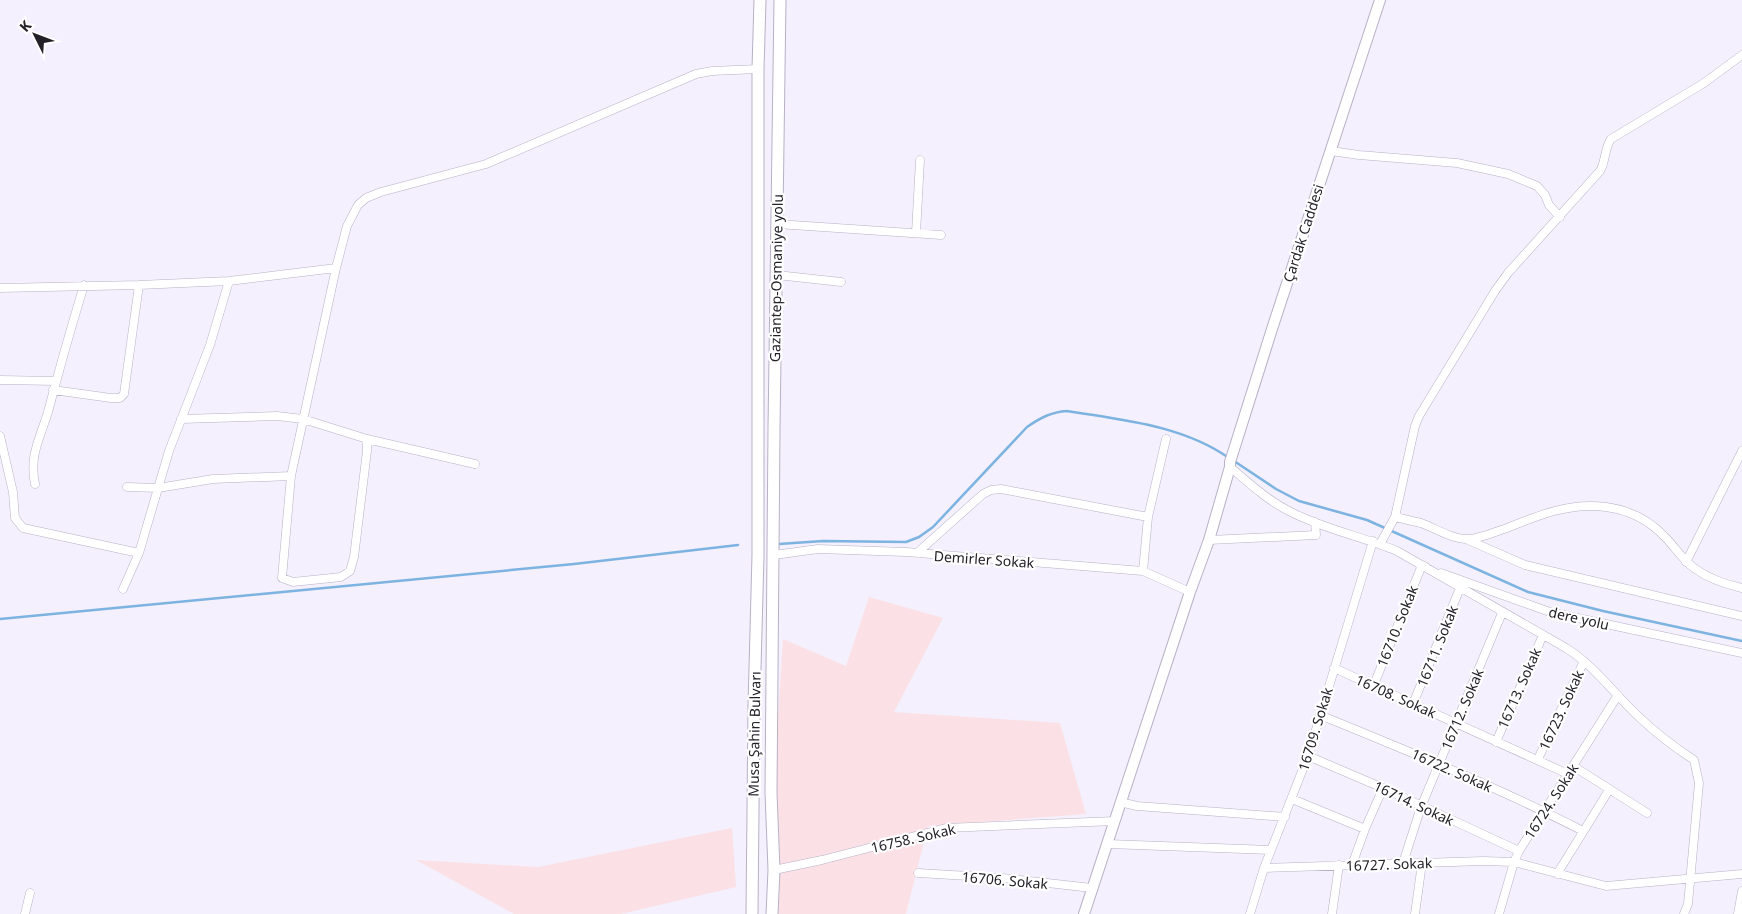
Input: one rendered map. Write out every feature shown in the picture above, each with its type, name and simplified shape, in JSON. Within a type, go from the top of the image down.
[{"type":"highway","name":"Gaziantep-Osmaniye yolu","points":[[758,554],[758,70],[760,0]]},
{"type":"highway","name":"Gaziantep-Osmaniye yolu","points":[[774,555],[780,0]]},
{"type":"highway","name":"Musa Şahin Bulvarı","points":[[752,914],[758,554]]},
{"type":"highway","name":"Musa Şahin Bulvarı","points":[[772,914],[774,870],[771,793],[774,555]]},
{"type":"main road","name":"Çardak Caddesi","points":[[1084,914],[1190,592],[1209,540],[1272,329],[1380,0]]},
{"type":"street","name":"16709. Sokak","points":[[1250,914],[1264,868],[1308,756],[1334,668],[1376,543],[1385,534],[1393,519],[1419,416],[1495,291],[1508,273],[1600,171],[1604,164],[1608,144],[1611,139],[1704,83],[1741,57]]},
{"type":"street","points":[[367,439],[354,557],[350,571],[341,577],[293,582],[282,578],[291,476],[336,268],[348,226],[358,205],[366,198],[381,192],[486,164],[696,74],[712,71],[758,70]]},
{"type":"street","points":[[1331,151],[1457,163],[1508,174],[1538,186],[1545,195],[1549,205],[1560,217]]},
{"type":"street","points":[[916,233],[920,160]]},
{"type":"street","points":[[777,224],[941,235]]},
{"type":"street","points":[[0,288],[229,281],[336,268]]},
{"type":"street","points":[[777,275],[840,282]]},
{"type":"street","points":[[122,589],[139,553],[169,451],[210,345],[229,281]]},
{"type":"street","points":[[35,484],[33,475],[35,450],[84,285]]},
{"type":"street","points":[[53,390],[112,398],[120,398],[124,394],[139,285]]},
{"type":"street","points":[[0,380],[56,381]]},
{"type":"street","points":[[181,419],[277,416],[303,419],[367,439],[475,464]]},
{"type":"street","points":[[0,436],[13,492],[14,512],[18,524],[23,528],[139,553]]},
{"type":"street","points":[[1142,571],[1148,517],[1166,439]]},
{"type":"street","points":[[1686,562],[1742,451]]},
{"type":"street","points":[[1230,465],[1270,500],[1288,511],[1397,551],[1566,648],[1584,661],[1656,732],[1694,760],[1699,783],[1688,904],[1684,914]]},
{"type":"street","points":[[127,487],[158,488],[213,479],[291,476]]},
{"type":"street","points":[[917,553],[974,502],[991,490],[1001,489],[1148,517]]},
{"type":"street","points":[[1468,540],[1496,532],[1555,510],[1569,507],[1606,506],[1634,514],[1646,521],[1666,538],[1686,562],[1711,578],[1742,588]]},
{"type":"street","points":[[1393,519],[1421,524],[1451,536],[1468,540],[1525,564],[1742,616]]},
{"type":"street","points":[[1209,540],[1316,535],[1315,522]]},
{"type":"street","name":"Demirler Sokak","points":[[774,555],[827,549],[917,553],[1142,571],[1190,592]]},
{"type":"street","name":"dere yolu","points":[[1422,565],[1550,612],[1742,653]]},
{"type":"street","name":"16710. Sokak","points":[[1373,687],[1422,565]]},
{"type":"street","name":"16711. Sokak","points":[[1413,704],[1460,588]]},
{"type":"street","name":"16712. Sokak","points":[[1403,863],[1421,807],[1502,612]]},
{"type":"street","name":"16713. Sokak","points":[[1496,742],[1543,635]]},
{"type":"street","name":"16723. Sokak","points":[[1538,759],[1584,661]]},
{"type":"street","name":"16708. Sokak","points":[[1334,668],[1568,774]]},
{"type":"street","name":"16724. Sokak","points":[[1499,914],[1514,862],[1519,852],[1618,695]]},
{"type":"street","name":"16722. Sokak","points":[[1320,715],[1439,764],[1544,811],[1582,831]]},
{"type":"street","name":"16714. Sokak","points":[[1308,756],[1383,788],[1519,852]]},
{"type":"street","points":[[1573,766],[1647,814]]},
{"type":"street","points":[[1352,865],[1383,788]]},
{"type":"street","points":[[1557,874],[1609,790]]},
{"type":"street","points":[[1292,799],[1365,829]]},
{"type":"street","points":[[1120,802],[1137,806],[1285,817]]},
{"type":"street","name":"16758. Sokak","points":[[774,870],[822,860],[941,829],[1115,821]]},
{"type":"street","points":[[1108,844],[1271,850]]},
{"type":"street","name":"16727. Sokak","points":[[1264,868],[1484,860],[1514,862],[1606,886],[1742,874]]},
{"type":"street","points":[[1415,914],[1422,863]]},
{"type":"street","points":[[1332,914],[1339,865]]},
{"type":"street","name":"16706. Sokak","points":[[918,873],[1003,878],[1092,888]]},
{"type":"street","points":[[1738,914],[1742,891]]},
{"type":"street","points":[[25,914],[30,893]]},
{"type":"shaded area","points":[[869,597],[943,618],[894,712],[1060,723],[1086,814],[928,826],[906,914],[766,914],[783,639],[846,666]]},
{"type":"shaded area","points":[[732,828],[736,887],[621,914],[514,914],[416,860],[538,867]]},
{"type":"waterway","points":[[779,544],[823,541],[906,542],[919,537],[933,527],[1027,427],[1046,416],[1061,412],[1067,411],[1130,421],[1172,431],[1192,438],[1229,458]]},
{"type":"waterway","points":[[1234,461],[1276,489],[1299,501],[1367,520],[1528,592],[1603,611],[1742,641]]},
{"type":"waterway","points":[[0,619],[574,564],[738,545]]}]
